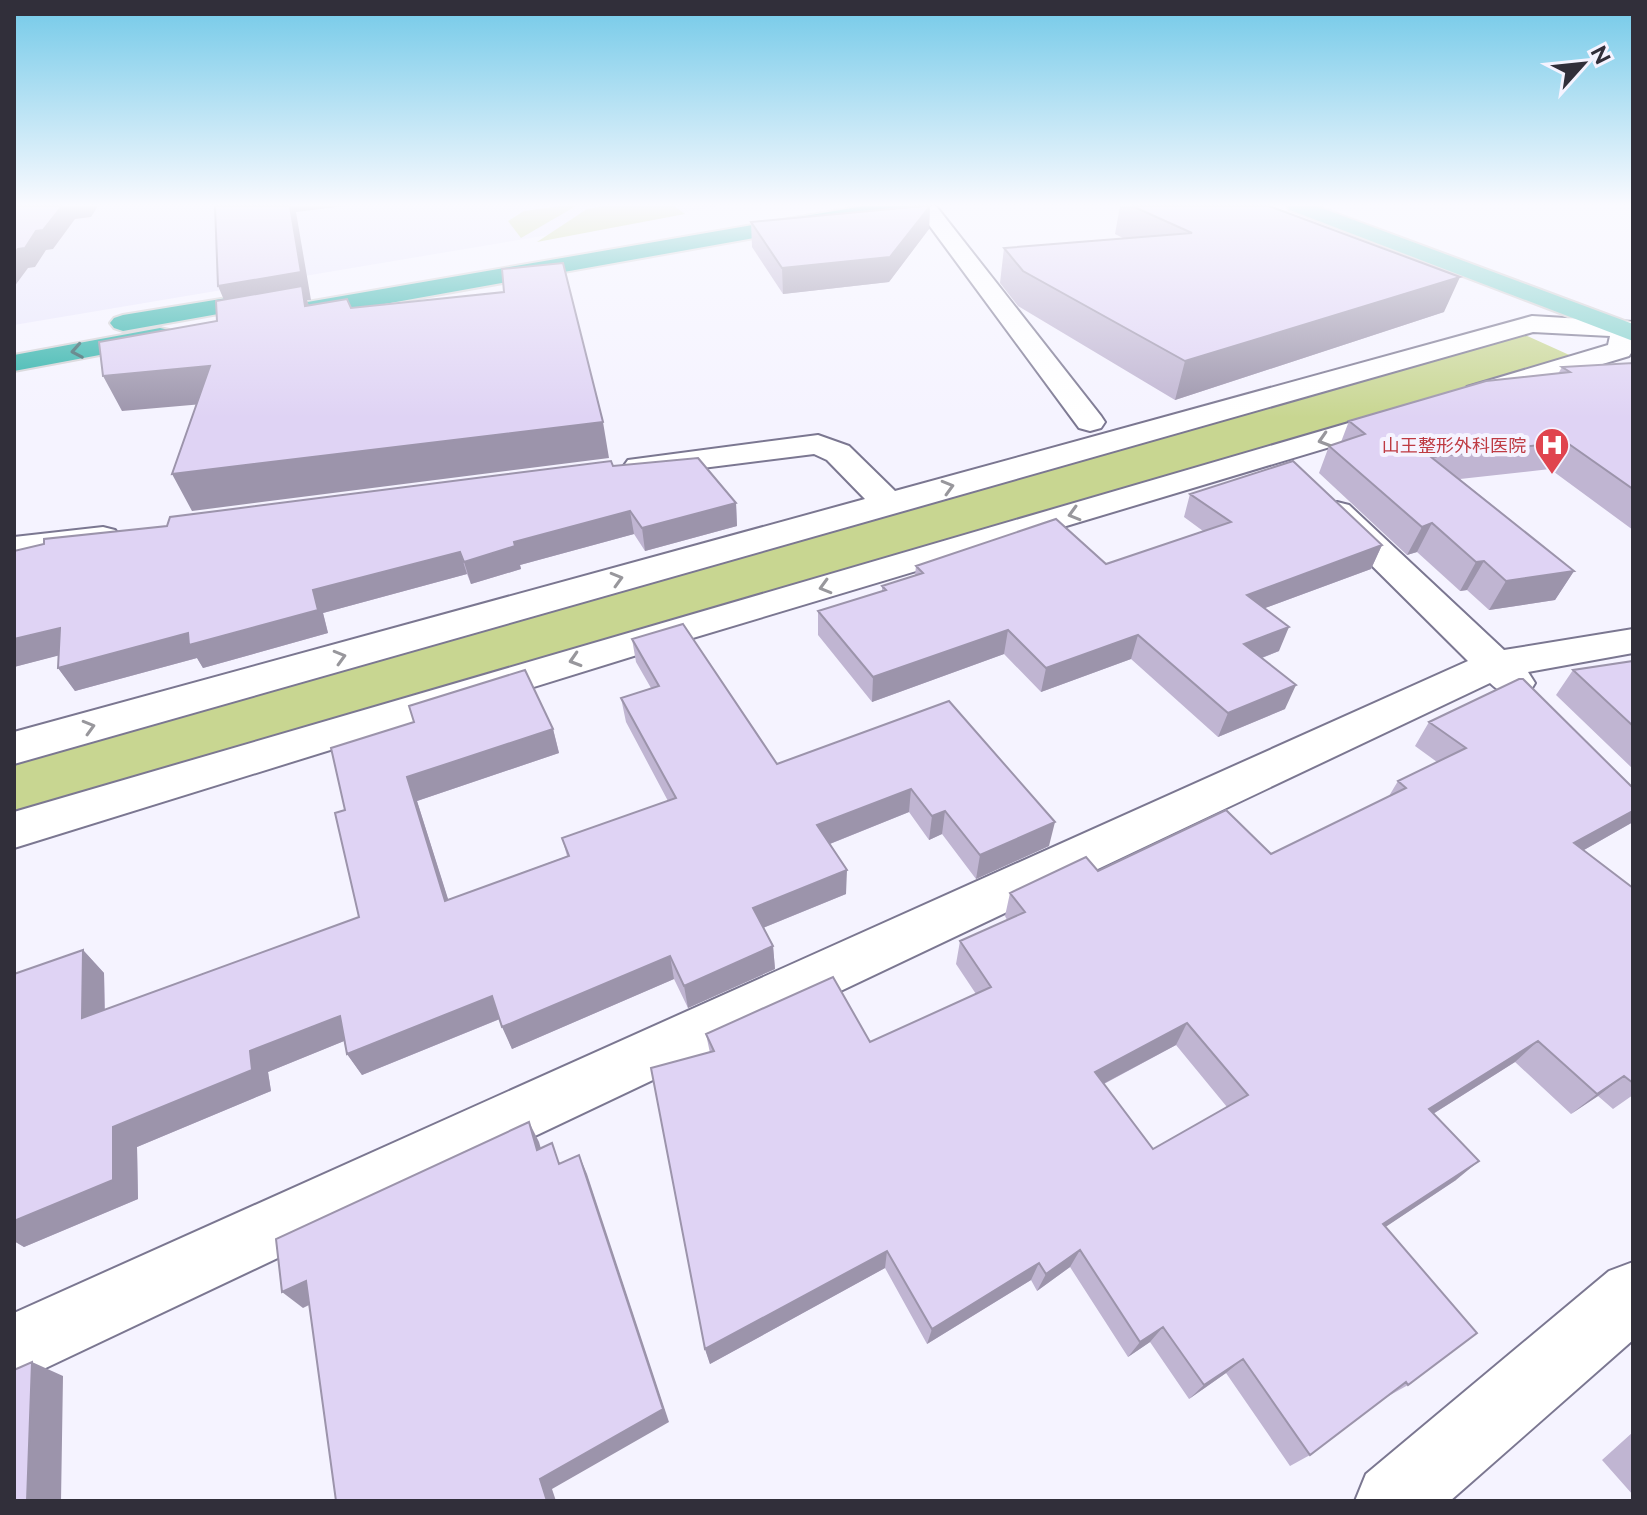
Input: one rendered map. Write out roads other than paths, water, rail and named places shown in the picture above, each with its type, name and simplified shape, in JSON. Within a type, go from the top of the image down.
[{"type":"highway","points":[[14,342],[389,277]]},
{"type":"highway","points":[[14,363],[488,277]]},
{"type":"main road","points":[[1485,277],[1630,331]]},
{"type":"street","points":[[979,277],[1090,422]]},
{"type":"street","points":[[14,748],[1532,324],[1630,331],[1620,350],[1433,407],[1296,473],[652,637],[14,830]]},
{"type":"street","points":[[613,471],[818,444],[838,453],[888,503]]},
{"type":"street","points":[[1296,473],[1538,706]]},
{"type":"street","points":[[14,548],[140,532]]},
{"type":"street","points":[[14,1348],[1496,664],[1633,641]]},
{"type":"street","points":[[1393,1501],[1633,1295]]},
{"type":"place","name":"山王整形外科医院","points":[[1552,476]]}]
